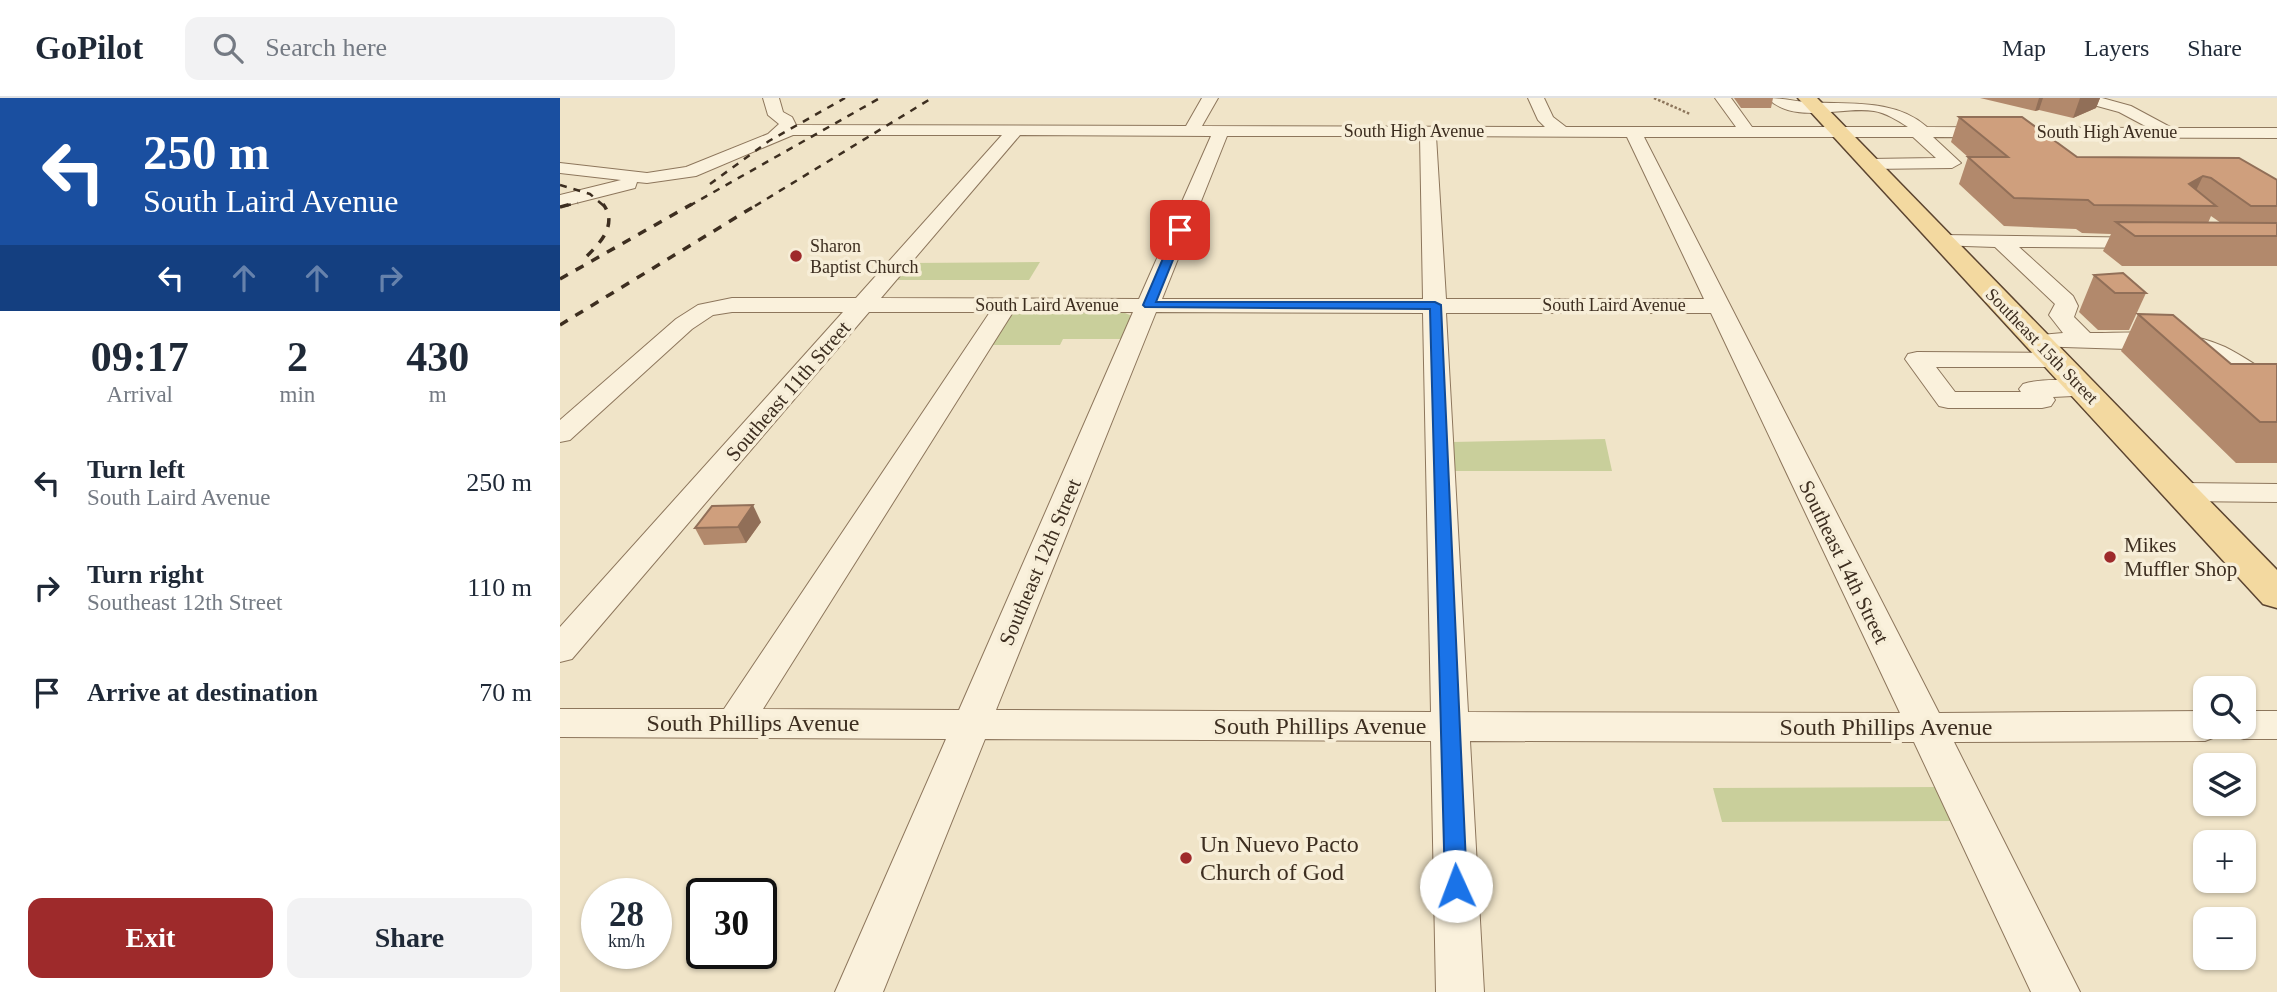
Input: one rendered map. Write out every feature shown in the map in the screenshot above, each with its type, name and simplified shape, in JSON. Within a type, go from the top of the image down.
[{"type":"main road","name":"Southeast 15th Street","points":[[1811,102],[2277,594]]},
{"type":"street","points":[[771,98],[776,114],[786,120],[788,126],[776,134]]},
{"type":"street","name":"Southeast 12th Street","points":[[859,992],[1149,305],[1206,131],[1210,98]]},
{"type":"street","points":[[1536,98],[1546,120],[1561,131]]},
{"type":"street","points":[[1723,98],[1747,131]]},
{"type":"street","points":[[1776,98],[1787,104],[1811,102],[1870,106],[1904,116],[1952,163],[1869,164]]},
{"type":"street","points":[[2084,98],[2125,108],[2169,133]]},
{"type":"street","name":"South High Avenue","points":[[560,169],[647,178],[690,173],[776,134],[791,130],[1919,131],[2022,124],[2169,133],[2277,133]]},
{"type":"street","name":"Southeast 11th Street","points":[[560,650],[1015,131]]},
{"type":"street","points":[[1428,131],[1460,992]]},
{"type":"street","name":"Southeast 14th Street","points":[[1633,131],[2056,992]]},
{"type":"street","points":[[560,201],[647,178]]},
{"type":"street","points":[[1943,241],[1982,236],[2166,243]]},
{"type":"street","points":[[1982,236],[2065,301],[2067,306],[2061,315],[2063,320],[2083,340]]},
{"type":"street","name":"South Laird Avenue","points":[[560,433],[684,324],[712,308],[741,304],[1719,306]]},
{"type":"street","points":[[735,723],[1006,305]]},
{"type":"street","points":[[2008,360],[2042,400],[1948,400],[1917,359],[2008,360],[2083,340],[2187,342],[2216,352],[2277,389]]},
{"type":"street","points":[[2250,373],[2277,373]]},
{"type":"street","points":[[2032,389],[2084,390]]},
{"type":"street","points":[[2182,492],[2277,494]]},
{"type":"street","name":"South Phillips Avenue","points":[[560,723],[1450,727],[2193,726]]},
{"type":"street","points":[[2256,725],[2277,725]]},
{"type":"green space","points":[[1040,262],[1029,280],[895,280],[910,263]]},
{"type":"green space","points":[[1010,308],[1118,310],[1132,316],[1125,339],[1063,339],[1060,345],[987,345]]},
{"type":"green space","points":[[1605,439],[1612,471],[1454,471],[1452,442]]},
{"type":"green space","points":[[1938,787],[1955,821],[1722,822],[1713,788]]},
{"type":"building","points":[[1959,117],[2022,117],[2077,157],[2239,158],[2277,180],[2277,206],[2251,206],[2211,178],[2203,176],[2189,184],[2216,206],[2094,205],[2088,200],[2014,198],[1968,157],[2008,157]]},
{"type":"building","points":[[2116,222],[2277,223],[2277,236],[2135,236]]},
{"type":"building","points":[[2123,273],[2146,293],[2115,293],[2094,275]]},
{"type":"building","points":[[2138,314],[2173,315],[2231,364],[2277,364],[2277,422],[2260,422]]},
{"type":"building","points":[[753,505],[738,527],[695,528],[712,506]]},
{"type":"railway","points":[[710,184],[769,141],[845,98]]},
{"type":"railway","points":[[689,206],[880,98]]},
{"type":"railway","points":[[755,206],[932,98]]},
{"type":"railway","points":[[560,185],[590,194],[604,206]]},
{"type":"railway","points":[[564,206],[578,203]]},
{"type":"railway","points":[[560,207],[571,204]]},
{"type":"railway","points":[[587,256],[602,239],[608,226],[609,219],[603,204]]},
{"type":"railway","points":[[560,279],[692,204]]},
{"type":"railway","points":[[560,325],[758,204]]},
{"type":"place","name":"Sharon Baptist Church","points":[[796,256]]},
{"type":"place","name":"Mikes Muffler Shop","points":[[2110,557]]},
{"type":"place","name":"Un Nuevo Pacto Church of God","points":[[1186,858]]},
{"type":"route","points":[[1180,230],[1149,305],[1435,305],[1456,886]]}]
